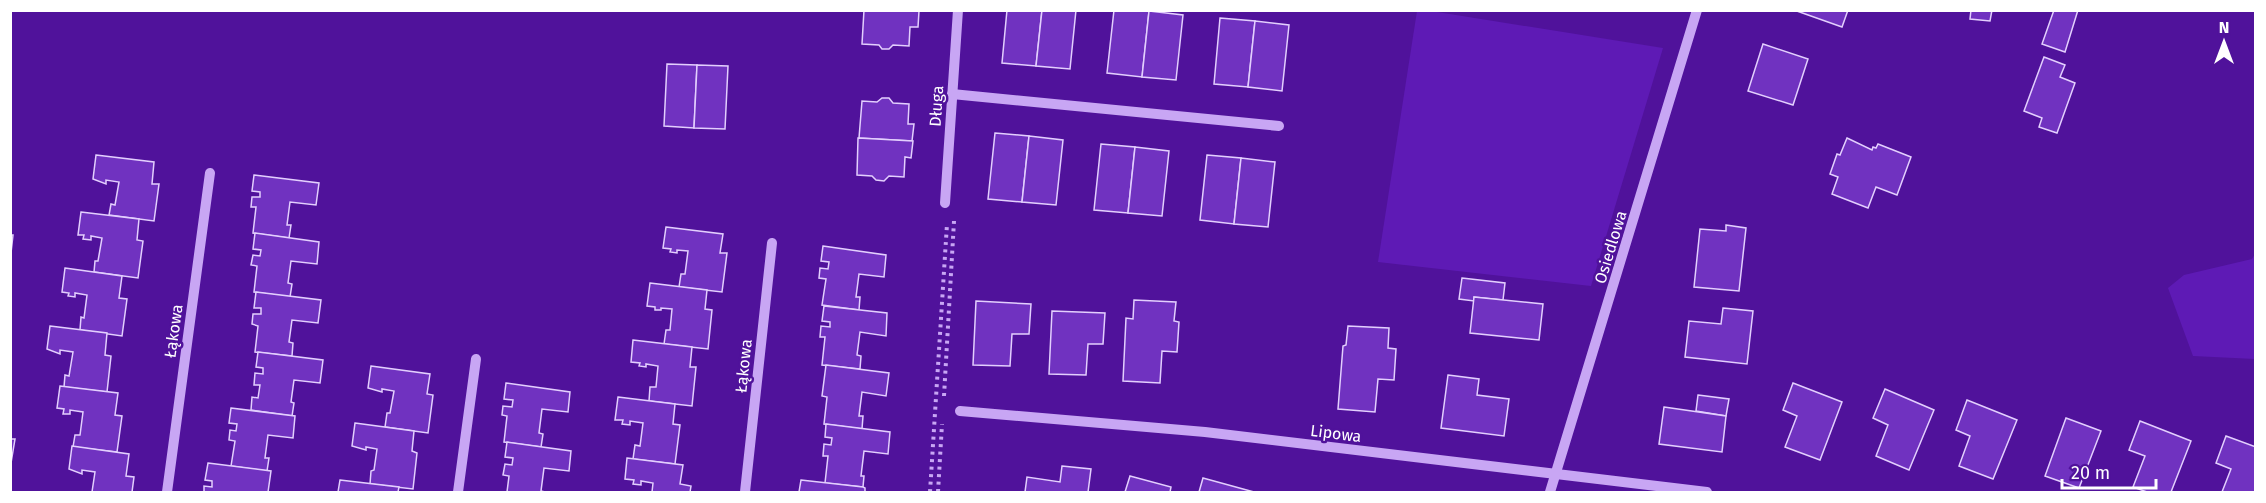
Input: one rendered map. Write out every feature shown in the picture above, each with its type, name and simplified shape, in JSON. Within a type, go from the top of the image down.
[{"type":"street","name":"Długa","points":[[945,203],[958,10]]},
{"type":"street","name":"Osiedlowa","points":[[1550,492],[1697,10]]},
{"type":"street","points":[[952,94],[1279,126]]},
{"type":"street","name":"Łąkowa","points":[[167,492],[210,173]]},
{"type":"street","name":"Łąkowa","points":[[745,492],[771,243]]},
{"type":"street","points":[[458,492],[476,359]]},
{"type":"street","name":"Lipowa","points":[[960,411],[1204,432],[1707,492]]},
{"type":"path","points":[[930,492],[947,213],[945,203]]},
{"type":"path","points":[[943,403],[954,213]]},
{"type":"path","points":[[938,492],[942,419]]},
{"type":"shaded area","points":[[1417,11],[1431,11],[1663,48],[1591,286],[1378,262]]},
{"type":"shaded area","points":[[2255,254],[2255,359],[2193,356],[2168,288],[2184,275],[2252,259]]},
{"type":"building","points":[[864,10],[919,11],[918,27],[910,27],[909,46],[893,45],[889,49],[882,49],[879,45],[862,44]]},
{"type":"building","points":[[1007,10],[1042,10],[1036,66],[1002,63]]},
{"type":"building","points":[[1042,10],[1076,10],[1070,69],[1036,66]]},
{"type":"building","points":[[1114,10],[1149,11],[1142,77],[1107,73]]},
{"type":"building","points":[[1794,10],[1848,10],[1842,27]]},
{"type":"building","points":[[1971,10],[1992,10],[1990,21],[1970,19]]},
{"type":"building","points":[[2054,10],[2078,10],[2065,52],[2042,44]]},
{"type":"building","points":[[1149,11],[1183,15],[1176,80],[1142,77]]},
{"type":"building","points":[[1220,18],[1255,21],[1248,87],[1214,84]]},
{"type":"building","points":[[1255,21],[1289,25],[1282,91],[1248,87]]},
{"type":"building","points":[[1763,44],[1808,59],[1793,105],[1748,91]]},
{"type":"building","points":[[2044,57],[2065,65],[2060,77],[2075,83],[2057,133],[2039,127],[2042,118],[2024,111]]},
{"type":"building","points":[[667,64],[697,65],[694,128],[664,126]]},
{"type":"building","points":[[697,65],[728,66],[725,129],[694,128]]},
{"type":"building","points":[[882,98],[889,98],[893,103],[909,104],[908,124],[914,124],[912,141],[859,138],[862,101],[877,102]]},
{"type":"building","points":[[995,133],[1029,136],[1022,202],[988,199]]},
{"type":"building","points":[[1029,136],[1063,140],[1056,205],[1022,202]]},
{"type":"building","points":[[858,138],[913,141],[911,158],[905,157],[904,177],[889,176],[884,181],[876,180],[872,176],[857,175]]},
{"type":"building","points":[[1847,138],[1872,150],[1878,144],[1911,157],[1897,195],[1876,187],[1868,208],[1832,194],[1838,177],[1830,174],[1837,154],[1840,155]]},
{"type":"building","points":[[1101,144],[1135,147],[1128,213],[1094,210]]},
{"type":"building","points":[[1135,147],[1169,151],[1162,216],[1128,213]]},
{"type":"building","points":[[96,155],[154,162],[152,184],[159,184],[154,221],[109,215],[111,204],[115,205],[119,182],[106,180],[106,184],[93,179]]},
{"type":"building","points":[[1207,155],[1241,158],[1234,224],[1200,220]]},
{"type":"building","points":[[1241,158],[1275,162],[1268,227],[1234,224]]},
{"type":"building","points":[[254,175],[319,183],[316,205],[290,202],[287,225],[291,225],[289,238],[253,233],[256,207],[251,207],[252,197],[260,197],[260,192],[252,191]]},
{"type":"building","points":[[81,212],[139,219],[137,240],[143,241],[138,278],[94,272],[102,238],[91,236],[91,240],[83,239],[84,235],[78,235]]},
{"type":"building","points":[[1726,225],[1746,228],[1739,291],[1694,287],[1700,229],[1726,231]]},
{"type":"building","points":[[666,227],[723,234],[720,253],[727,253],[722,292],[679,287],[681,274],[685,274],[688,251],[677,250],[677,253],[663,248]]},
{"type":"building","points":[[255,233],[319,242],[317,264],[291,261],[288,283],[292,284],[290,297],[254,292],[257,266],[251,265],[253,255],[260,256],[261,250],[253,249]]},
{"type":"building","points":[[10,235],[13,235],[10,262]]},
{"type":"building","points":[[823,246],[886,255],[884,277],[859,274],[856,297],[860,297],[859,310],[822,305],[826,279],[819,278],[820,268],[828,269],[829,262],[821,261]]},
{"type":"building","points":[[65,268],[122,276],[119,298],[127,299],[122,336],[80,330],[87,295],[75,293],[75,297],[62,292]]},
{"type":"building","points":[[1462,278],[1505,283],[1503,300],[1474,297],[1474,301],[1459,299]]},
{"type":"building","points":[[650,283],[707,290],[705,309],[712,310],[708,349],[664,344],[666,330],[670,330],[672,309],[655,310],[655,307],[647,306]]},
{"type":"building","points":[[256,292],[321,300],[318,323],[292,320],[289,342],[293,343],[292,356],[255,352],[258,326],[252,324],[253,314],[261,314],[261,308],[254,308]]},
{"type":"building","points":[[1474,297],[1543,304],[1539,340],[1470,333]]},
{"type":"building","points":[[1134,300],[1176,302],[1174,321],[1179,322],[1177,352],[1162,351],[1160,383],[1123,381],[1126,318],[1133,319]]},
{"type":"building","points":[[976,301],[1031,304],[1029,334],[1012,334],[1010,366],[973,365]]},
{"type":"building","points":[[824,306],[887,313],[886,336],[860,332],[857,355],[861,356],[860,369],[822,365],[825,337],[820,337],[821,326],[830,327],[830,322],[822,321]]},
{"type":"building","points":[[1723,308],[1753,311],[1747,364],[1685,357],[1689,321],[1721,324]]},
{"type":"building","points":[[1052,311],[1105,313],[1103,344],[1088,344],[1086,375],[1049,374]]},
{"type":"building","points":[[50,326],[107,333],[105,355],[111,356],[107,392],[64,387],[65,375],[69,376],[73,352],[60,350],[60,354],[47,349]]},
{"type":"building","points":[[1348,326],[1389,328],[1388,348],[1396,349],[1394,380],[1378,379],[1375,412],[1338,409],[1343,346],[1346,345]]},
{"type":"building","points":[[633,340],[692,347],[690,367],[696,367],[692,406],[649,401],[650,387],[656,387],[658,366],[646,364],[646,367],[639,366],[640,363],[631,362]]},
{"type":"building","points":[[258,352],[323,360],[320,383],[294,380],[292,416],[251,410],[252,397],[258,398],[260,385],[254,385],[255,373],[263,374],[263,368],[256,367]]},
{"type":"building","points":[[826,365],[889,373],[886,396],[862,392],[859,416],[863,416],[862,429],[824,424],[827,397],[822,396]]},
{"type":"building","points":[[371,366],[430,374],[427,394],[433,395],[428,433],[385,427],[394,391],[382,389],[382,392],[368,388]]},
{"type":"building","points":[[1448,375],[1479,379],[1477,395],[1509,399],[1504,436],[1441,428]]},
{"type":"building","points":[[506,383],[570,392],[568,412],[542,409],[539,433],[543,434],[541,447],[504,442],[507,416],[502,415],[503,406],[512,407],[513,400],[504,399]]},
{"type":"building","points":[[1793,383],[1842,402],[1820,460],[1785,447],[1797,416],[1783,410]]},
{"type":"building","points":[[60,386],[118,393],[115,415],[122,416],[117,452],[73,447],[75,435],[80,435],[83,412],[70,410],[70,414],[63,414],[64,409],[57,408]]},
{"type":"building","points":[[1885,389],[1934,410],[1909,470],[1876,456],[1888,425],[1873,418]]},
{"type":"building","points":[[1698,395],[1729,399],[1726,416],[1696,411]]},
{"type":"building","points":[[618,397],[675,404],[673,424],[680,425],[675,464],[633,459],[635,445],[640,446],[643,423],[630,421],[630,425],[622,424],[623,420],[615,420]]},
{"type":"building","points":[[1967,400],[2017,420],[1993,479],[1959,466],[1970,436],[1956,430]]},
{"type":"building","points":[[1664,407],[1726,416],[1722,452],[1659,444]]},
{"type":"building","points":[[231,408],[295,416],[293,438],[268,435],[265,458],[269,458],[267,471],[231,466],[235,441],[229,440],[230,430],[236,431],[237,424],[229,423]]},
{"type":"building","points":[[2066,418],[2101,431],[2079,488],[2045,476]]},
{"type":"building","points":[[2140,421],[2191,441],[2171,492],[2147,492],[2133,487],[2145,456],[2129,450]]},
{"type":"building","points":[[355,423],[414,431],[412,451],[417,453],[413,489],[370,484],[377,449],[366,447],[366,450],[352,446]]},
{"type":"building","points":[[826,424],[890,432],[888,454],[864,451],[861,476],[864,476],[863,487],[825,483],[828,456],[823,456],[824,444],[831,445],[832,438],[825,437]]},
{"type":"building","points":[[2226,436],[2256,447],[2256,492],[2222,492],[2231,469],[2216,463]]},
{"type":"building","points":[[10,439],[15,439],[11,463],[10,463]]},
{"type":"building","points":[[507,442],[571,451],[569,471],[544,468],[541,491],[545,492],[507,492],[509,476],[503,475],[505,464],[512,465],[513,458],[505,457]]},
{"type":"building","points":[[72,446],[129,454],[126,476],[134,477],[132,492],[92,492],[95,472],[82,470],[82,474],[69,469]]},
{"type":"building","points":[[627,458],[683,465],[680,484],[691,486],[690,492],[652,492],[653,483],[641,481],[641,485],[633,484],[634,480],[625,479]]},
{"type":"building","points":[[208,463],[271,471],[268,492],[204,492],[204,486],[212,487],[212,481],[205,480]]},
{"type":"building","points":[[1062,466],[1091,469],[1088,492],[1025,492],[1027,477],[1060,482]]},
{"type":"building","points":[[1130,476],[1171,487],[1170,492],[1125,492]]},
{"type":"building","points":[[1203,478],[1254,492],[1199,492]]},
{"type":"building","points":[[340,480],[399,487],[398,492],[338,492]]},
{"type":"building","points":[[801,480],[863,487],[865,492],[799,492]]}]
